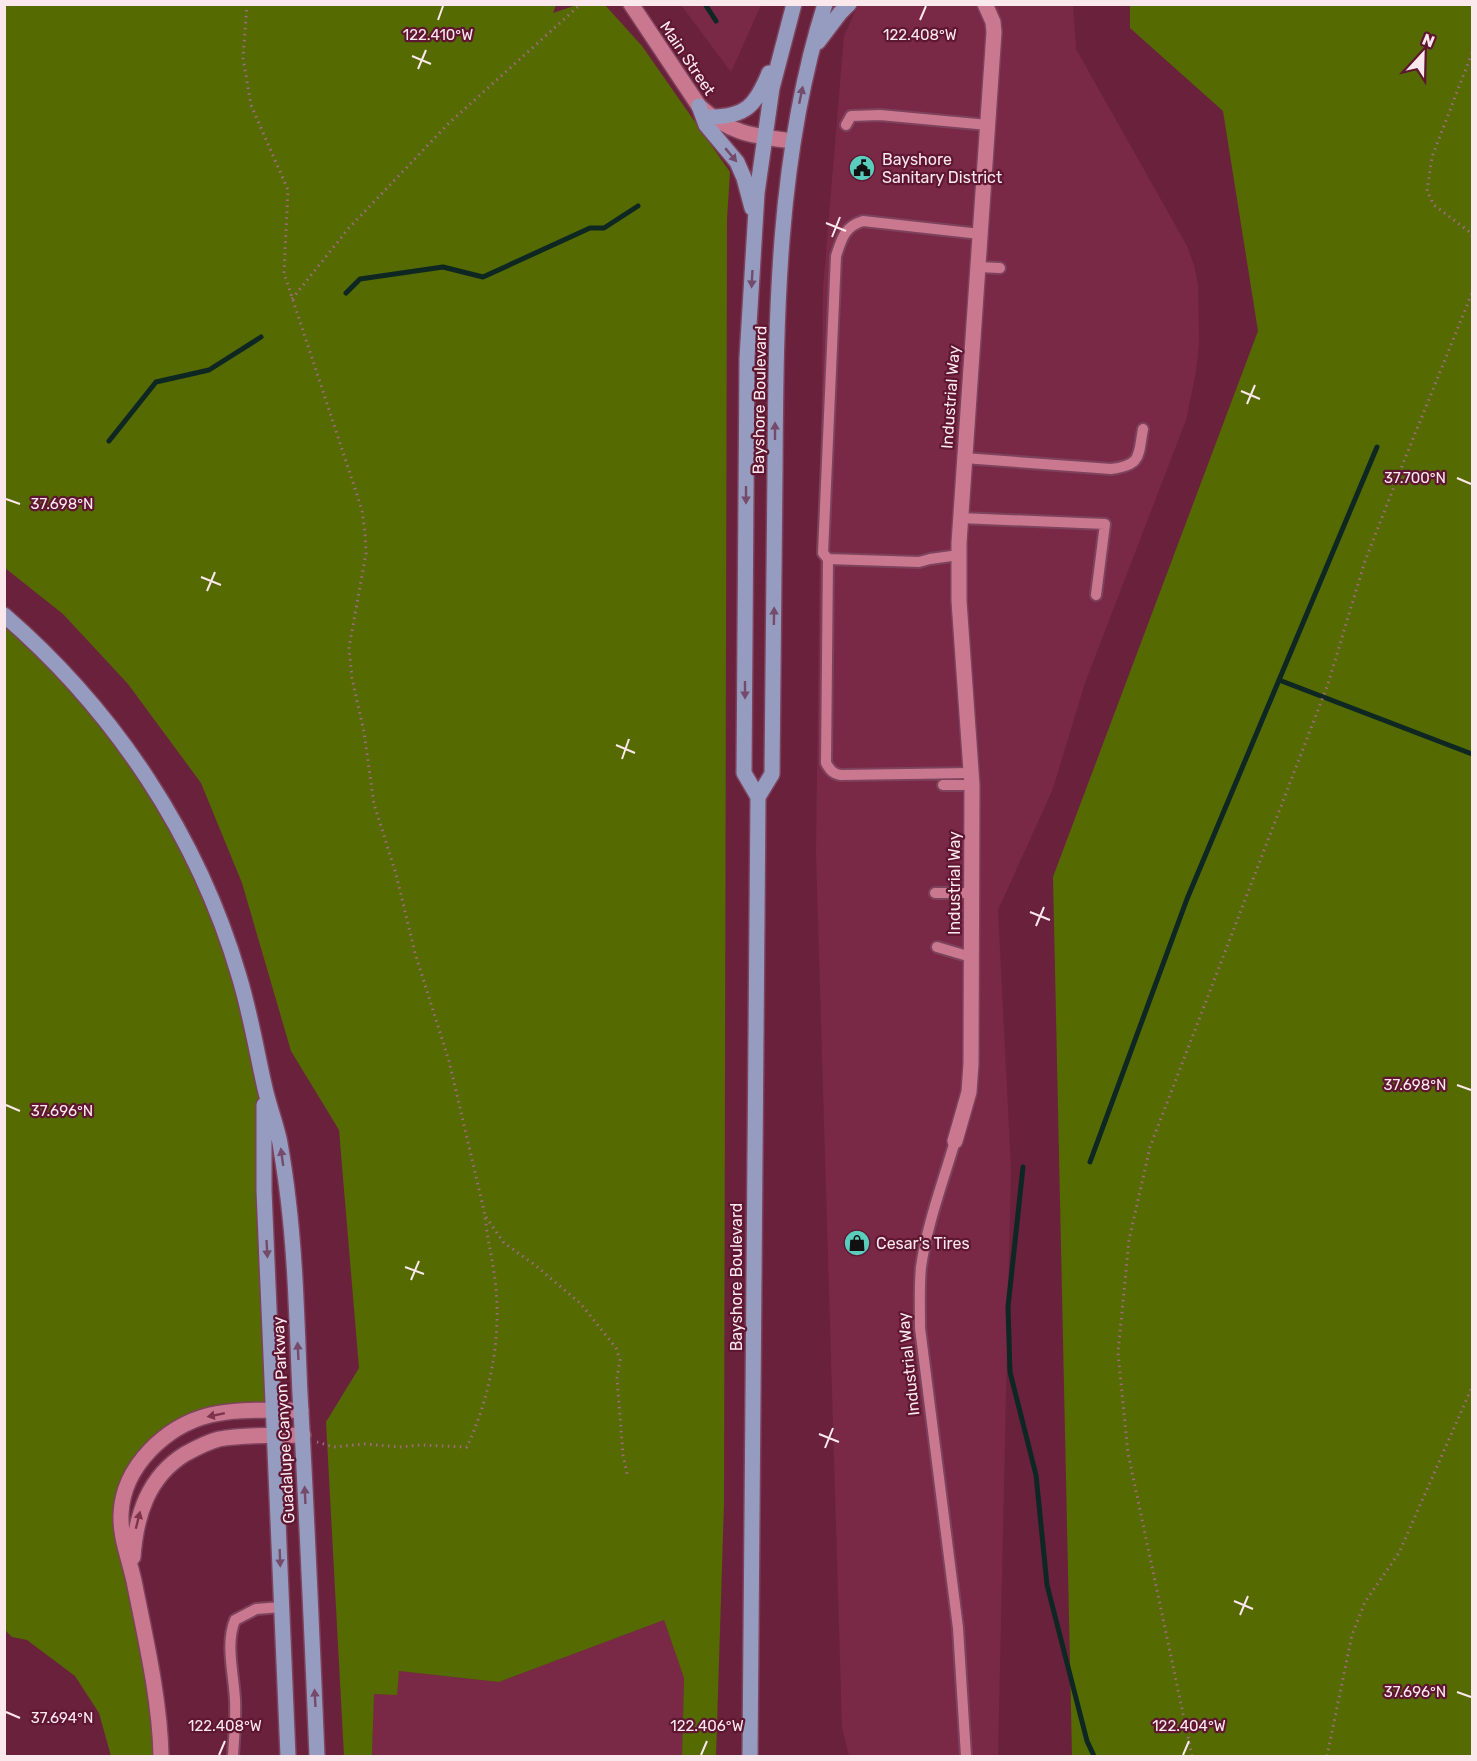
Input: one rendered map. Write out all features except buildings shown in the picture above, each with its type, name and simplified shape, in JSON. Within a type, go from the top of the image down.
[{"type":"main road","name":"Bayshore Boulevard","points":[[750,1756],[758,797],[744,773],[747,358],[757,193],[764,137],[772,88],[794,4]]},
{"type":"main road","name":"Bayshore Boulevard","points":[[758,797],[772,774],[776,360],[785,195],[793,141],[812,49],[825,4]]},
{"type":"main road","points":[[812,49],[849,4]]},
{"type":"main road","points":[[755,221],[744,178],[737,162],[706,125],[705,112],[728,117],[744,111],[763,87],[783,43]]},
{"type":"main road","name":"Guadalupe Canyon Parkway","points":[[4,615],[44,652],[95,707],[141,768],[181,833],[213,902],[239,973],[279,1142],[288,1199],[303,1435],[317,1756]]},
{"type":"main road","name":"Guadalupe Canyon Parkway","points":[[264,1084],[264,1191],[288,1756]]},
{"type":"street","name":"Main Street","points":[[631,4],[705,112],[735,130],[793,141]]},
{"type":"street","name":"Industrial Way","points":[[955,1141],[969,1092],[971,779],[959,601],[959,555],[994,32],[986,4]]},
{"type":"street","points":[[161,1756],[155,1694],[134,1578],[122,1530],[121,1513],[129,1480],[149,1451],[186,1424],[230,1412],[301,1410]]},
{"type":"street","points":[[134,1578],[132,1559],[138,1520],[153,1483],[164,1470],[198,1447],[216,1440],[232,1437],[303,1435]]},
{"type":"lane","points":[[846,125],[851,116],[880,115],[988,125]]},
{"type":"lane","points":[[971,779],[841,775],[831,772],[828,768],[826,763],[828,559],[823,553],[836,256],[842,238],[851,225],[863,221],[980,234]]},
{"type":"lane","points":[[978,267],[1000,268]]},
{"type":"lane","points":[[964,458],[1111,469],[1126,467],[1132,464],[1138,456],[1143,429]]},
{"type":"lane","points":[[960,518],[1105,524],[1096,595]]},
{"type":"lane","points":[[828,559],[919,562],[959,555]]},
{"type":"lane","points":[[943,785],[971,779]]},
{"type":"lane","points":[[935,893],[972,893]]},
{"type":"lane","points":[[937,947],[971,957]]},
{"type":"lane","name":"Industrial Way","points":[[955,1141],[927,1236],[921,1268],[920,1328],[958,1628],[966,1756]]},
{"type":"lane","points":[[233,1756],[236,1703],[231,1629],[234,1620],[256,1609],[282,1607]]},
{"type":"path","points":[[247,4],[243,58],[251,105],[288,190],[284,273],[362,510],[366,553],[349,648],[374,804],[396,874],[415,953],[449,1061],[485,1215],[486,1234],[496,1288],[497,1328],[491,1373],[479,1420],[467,1447],[421,1445],[399,1447],[365,1444],[334,1447],[326,1446],[303,1435]]},
{"type":"path","points":[[292,299],[348,229],[449,123],[581,4]]},
{"type":"path","points":[[1473,54],[1432,157],[1427,190],[1434,205],[1473,236]]},
{"type":"path","points":[[1192,1756],[1128,1454],[1118,1353],[1129,1240],[1150,1147],[1328,684],[1365,561],[1473,293]]},
{"type":"path","points":[[485,1215],[504,1243],[535,1265],[580,1304],[616,1348],[620,1360],[617,1378],[623,1455],[628,1478]]},
{"type":"path","points":[[1327,1756],[1352,1635],[1365,1602],[1399,1553],[1473,1388]]},
{"type":"shaded area","points":[[681,5],[761,5],[731,72]]},
{"type":"shaded area","points":[[858,5],[1073,5],[1076,49],[1187,246],[1198,285],[1199,343],[1196,372],[1186,420],[1085,683],[1052,791],[998,910],[1011,1168],[998,1756],[849,1756],[842,1727],[816,853],[823,289],[844,36]]},
{"type":"shaded area","points":[[664,1620],[684,1678],[682,1756],[372,1756],[374,1694],[399,1671],[499,1682]]},
{"type":"green space","points":[[4,5],[556,5],[553,13],[577,5],[605,5],[642,46],[730,172],[727,219],[724,1503],[716,1756],[682,1756],[684,1678],[664,1620],[499,1682],[399,1671],[397,1695],[374,1694],[372,1756],[344,1756],[326,1422],[359,1368],[339,1130],[291,1051],[242,883],[201,783],[128,684],[63,614],[5,568]]},
{"type":"green space","points":[[1130,5],[1472,5],[1472,1756],[1072,1756],[1053,877],[1258,331],[1223,111],[1130,28]]},
{"type":"green space","points":[[5,615],[119,738],[213,902],[264,1084],[274,1411],[230,1412],[166,1437],[124,1494],[161,1756],[111,1756],[99,1713],[75,1676],[27,1640],[12,1637],[5,1630]]},
{"type":"waterway","points":[[705,4],[716,21]]},
{"type":"waterway","points":[[346,293],[360,279],[443,267],[483,277],[590,228],[604,228],[638,206]]},
{"type":"waterway","points":[[109,441],[156,382],[209,370],[261,337]]},
{"type":"waterway","points":[[1377,447],[1279,680],[1472,754]]},
{"type":"waterway","points":[[1090,1162],[1187,899],[1279,680]]},
{"type":"waterway","points":[[1023,1167],[1008,1307],[1010,1372],[1036,1475],[1047,1585],[1087,1741],[1094,1756]]},
{"type":"place","name":"Bayshore Sanitary District","points":[[862,168]]},
{"type":"place","name":"Cesar's Tires","points":[[857,1243]]}]
